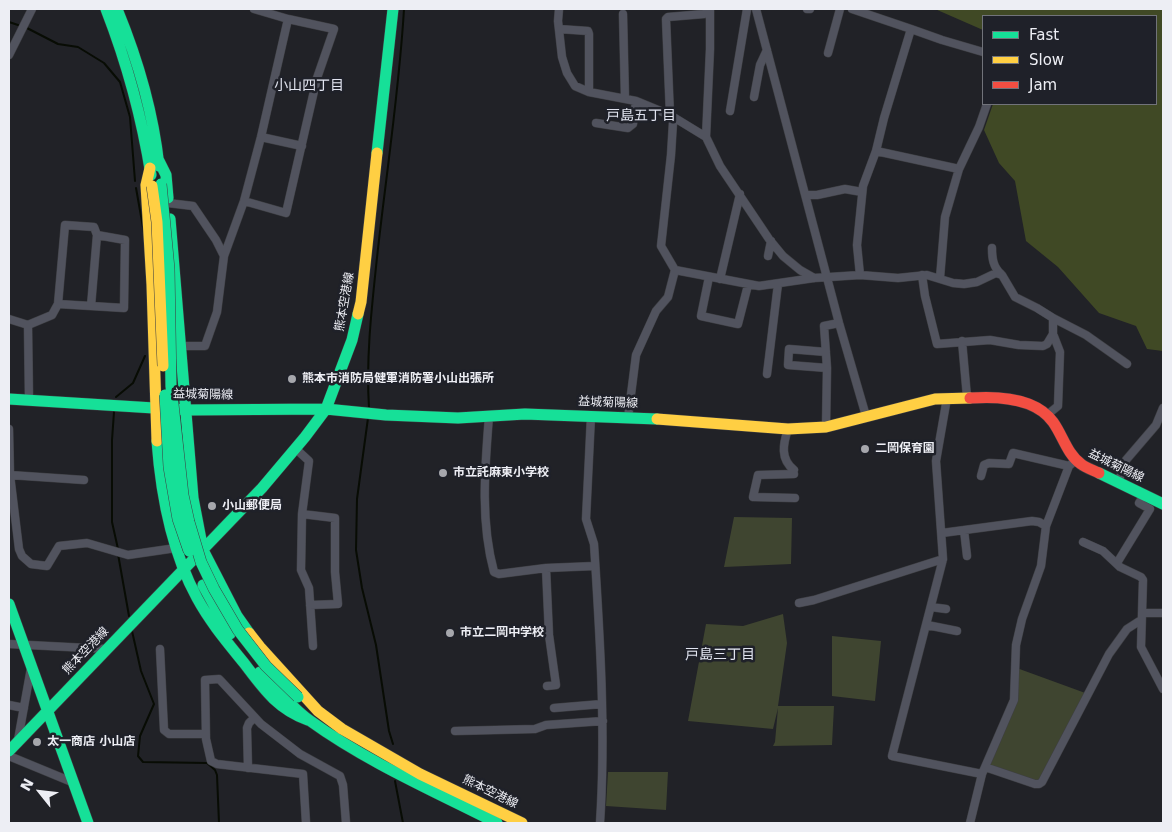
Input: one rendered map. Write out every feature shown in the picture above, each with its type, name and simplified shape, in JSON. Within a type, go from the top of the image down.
[{"type":"main road","name":"熊本空港線","points":[[106,9],[124,54],[138,100],[150,168],[157,185]]},
{"type":"main road","name":"熊本空港線","points":[[118,9],[154,124],[158,159],[157,185],[169,268],[171,386],[182,487],[188,522],[201,562],[238,630],[266,666],[284,685],[308,720]]},
{"type":"main road","name":"熊本空港線","points":[[9,750],[203,550],[296,449],[326,409],[352,340],[361,302],[393,9]]},
{"type":"main road","name":"熊本空港線","points":[[158,159],[166,175],[193,498],[203,550],[238,616],[260,648],[317,710],[342,729],[420,774],[522,823]]},
{"type":"main road","name":"熊本空港線","points":[[150,168],[146,186],[153,316],[154,408],[158,464],[168,523],[183,569],[196,597],[221,634],[256,678],[291,714],[308,720],[331,736],[374,760],[497,823]]},
{"type":"main road","name":"益城菊陽線","points":[[9,399],[186,410],[326,409],[386,415],[458,418],[525,414],[591,416],[788,428],[826,427],[923,402],[947,398],[1001,398],[1036,407],[1047,415],[1072,463],[1163,504]]},
{"type":"main road","points":[[9,604],[88,823]]},
{"type":"main road","name":"熊本空港線","points":[[294,700],[317,710]]},
{"type":"street","points":[[9,55],[32,9]]},
{"type":"street","points":[[244,201],[286,213],[317,78],[334,29],[288,20],[254,9]]},
{"type":"street","points":[[559,9],[558,21],[562,57],[567,73],[575,86],[588,92],[636,101],[670,115],[706,137]]},
{"type":"street","points":[[628,418],[636,355],[656,311],[666,300],[675,270],[661,246],[674,122],[670,115],[666,19],[679,12],[704,14],[710,9]]},
{"type":"street","points":[[710,9],[706,137],[716,160],[771,241],[787,260],[814,278]]},
{"type":"street","points":[[730,111],[747,9]]},
{"type":"street","points":[[756,9],[839,323],[866,416]]},
{"type":"street","points":[[828,53],[840,9]]},
{"type":"street","points":[[852,9],[982,52]]},
{"type":"street","points":[[623,14],[625,99]]},
{"type":"street","points":[[180,346],[205,346],[217,312],[224,256],[244,201],[288,20]]},
{"type":"street","points":[[860,275],[857,245],[864,181],[876,151],[910,29]]},
{"type":"street","points":[[559,30],[588,31],[588,92]]},
{"type":"street","points":[[754,96],[760,65],[767,50]]},
{"type":"street","points":[[596,123],[628,128],[632,124],[636,101]]},
{"type":"street","points":[[940,278],[944,217],[958,169],[979,127],[987,105]]},
{"type":"street","points":[[261,137],[302,146]]},
{"type":"street","points":[[876,151],[958,169]]},
{"type":"street","points":[[806,195],[819,195],[845,189],[862,192]]},
{"type":"street","points":[[720,279],[740,194]]},
{"type":"street","points":[[168,203],[192,206],[216,240],[224,256]]},
{"type":"street","points":[[9,319],[28,325],[52,315],[58,304],[65,225],[94,227],[98,235],[91,306]]},
{"type":"street","points":[[58,304],[124,308],[125,240],[98,235]]},
{"type":"street","points":[[768,256],[771,241]]},
{"type":"street","points":[[992,248],[993,262],[996,270],[1015,297],[1086,335],[1127,364]]},
{"type":"street","points":[[675,270],[759,286],[814,278],[860,275],[898,278],[922,275],[964,284],[977,282],[996,273],[1000,274]]},
{"type":"street","points":[[922,275],[925,296],[937,344],[990,340],[1019,345],[1043,346],[1047,344],[1053,334]]},
{"type":"street","points":[[709,277],[701,316],[728,322],[738,324],[748,285]]},
{"type":"street","points":[[767,374],[778,284]]},
{"type":"street","points":[[1047,415],[1058,406],[1060,352],[1053,334],[1053,318]]},
{"type":"street","points":[[826,427],[824,326],[839,323]]},
{"type":"street","points":[[28,325],[29,400]]},
{"type":"street","points":[[962,341],[967,397]]},
{"type":"street","points":[[826,352],[789,349],[788,365],[826,368]]},
{"type":"street","points":[[947,398],[936,462],[942,533],[942,559],[927,625],[892,756],[983,770],[1035,784],[1042,782],[1110,654],[1127,629],[1142,616],[1163,613]]},
{"type":"street","points":[[1118,483],[1126,460],[1156,425],[1163,408]]},
{"type":"street","points":[[489,416],[484,494],[494,570],[499,574],[546,568],[595,566]]},
{"type":"street","points":[[591,416],[586,519],[594,544],[603,721],[600,823]]},
{"type":"street","points":[[788,428],[784,439],[785,460],[786,464],[794,472],[758,475],[753,497],[795,498]]},
{"type":"street","points":[[9,429],[10,475],[19,549],[22,556],[31,564],[47,566],[59,546],[87,543],[128,555],[176,548]]},
{"type":"street","points":[[296,449],[309,461],[302,514],[301,570],[309,588],[313,646]]},
{"type":"street","points":[[970,823],[983,770],[1014,700],[1016,645],[1022,619],[1041,566],[1046,526],[1072,463],[1014,453],[1009,464],[984,464],[982,476]]},
{"type":"street","points":[[10,475],[84,480]]},
{"type":"street","points":[[1117,563],[1150,509],[1138,503],[1144,495]]},
{"type":"street","points":[[302,514],[336,518],[335,572],[338,604],[310,605]]},
{"type":"street","points":[[942,533],[1032,521],[1046,526]]},
{"type":"street","points":[[964,530],[967,556]]},
{"type":"street","points":[[1083,542],[1103,551],[1120,566],[1141,577],[1143,580],[1142,647],[1163,689]]},
{"type":"street","points":[[799,603],[814,600],[942,559]]},
{"type":"street","points":[[546,568],[549,635],[556,685],[546,686]]},
{"type":"street","points":[[931,607],[946,609]]},
{"type":"street","points":[[927,625],[957,631]]},
{"type":"street","points":[[9,644],[107,649]]},
{"type":"street","points":[[160,649],[164,730],[169,734],[206,734]]},
{"type":"street","points":[[18,741],[32,666]]},
{"type":"street","points":[[306,823],[303,774],[217,764],[211,761],[206,734],[205,680],[219,679],[254,718],[300,754],[340,776],[343,785],[346,823]]},
{"type":"street","points":[[554,708],[602,704]]},
{"type":"street","points":[[9,705],[24,708]]},
{"type":"street","points":[[248,768],[247,728],[254,718]]},
{"type":"street","points":[[456,731],[535,729],[546,725],[603,721]]},
{"type":"street","points":[[9,756],[72,782]]},
{"type":"green space","points":[[935,9],[1163,9],[1163,351],[1147,349],[1136,326],[1099,313],[1058,267],[1026,241],[1015,181],[999,163],[984,130],[993,105],[1157,105],[1157,15],[982,15],[982,30]]},
{"type":"green space","points":[[734,517],[792,518],[791,564],[724,567]]},
{"type":"green space","points":[[783,614],[787,643],[778,706],[834,706],[832,745],[773,746],[778,708],[773,729],[688,721],[706,624],[743,626]]},
{"type":"green space","points":[[832,636],[881,641],[875,701],[832,696]]},
{"type":"green space","points":[[1014,667],[1088,694],[1039,784],[985,767],[1013,700]]},
{"type":"green space","points":[[608,772],[668,772],[666,810],[606,806]]},
{"type":"waterway","points":[[369,408],[368,373],[371,320],[399,74],[404,9]]},
{"type":"waterway","points":[[9,22],[21,26]]},
{"type":"waterway","points":[[25,27],[58,44],[78,47],[104,63],[120,82],[130,117],[135,181]]},
{"type":"waterway","points":[[136,188],[144,233]]},
{"type":"waterway","points":[[116,397],[133,383],[145,356]]},
{"type":"waterway","points":[[114,412],[112,522],[118,549]]},
{"type":"waterway","points":[[368,418],[357,499],[356,550],[362,588],[376,645],[389,731],[393,744]]},
{"type":"waterway","points":[[118,554],[129,616]]},
{"type":"waterway","points":[[132,631],[141,671],[154,704],[140,736],[138,756],[143,762],[207,763],[215,770],[217,775],[219,823]]},
{"type":"waterway","points":[[395,781],[403,823]]},
{"type":"traffic: fast","points":[[106,9],[133,91],[151,175]]},
{"type":"traffic: fast","points":[[117,9],[132,47],[144,86],[153,125],[159,166]]},
{"type":"traffic: fast","points":[[377,153],[393,9]]},
{"type":"traffic: fast","points":[[158,159],[166,175],[168,198]]},
{"type":"traffic: fast","points":[[161,184],[169,269],[171,386],[183,495],[189,522],[201,562],[238,630],[266,666],[298,697]]},
{"type":"traffic: fast","points":[[170,219],[193,498],[203,550],[237,616],[249,633]]},
{"type":"traffic: fast","points":[[9,751],[262,488],[305,437],[326,409],[352,340],[358,314]]},
{"type":"traffic: fast","points":[[165,395],[169,467],[178,519],[189,551]]},
{"type":"traffic: fast","points":[[9,399],[186,410],[326,409],[386,415],[458,418],[525,414],[657,419]]},
{"type":"traffic: fast","points":[[157,441],[161,482],[169,522],[180,561],[197,598],[219,632],[264,689],[279,704],[308,720]]},
{"type":"traffic: fast","points":[[1099,473],[1163,504]]},
{"type":"traffic: fast","points":[[203,585],[230,634]]},
{"type":"traffic: fast","points":[[9,604],[88,823]]},
{"type":"traffic: fast","points":[[260,672],[296,710],[331,735],[377,763],[497,823]]},
{"type":"traffic: slow","points":[[358,314],[361,302],[377,153]]},
{"type":"traffic: slow","points":[[150,168],[146,185],[152,285],[157,441]]},
{"type":"traffic: slow","points":[[152,186],[157,222],[163,366]]},
{"type":"traffic: slow","points":[[657,419],[788,429],[826,427],[935,399],[970,398]]},
{"type":"traffic: slow","points":[[249,633],[318,711],[342,729],[420,774],[522,823]]},
{"type":"traffic: jam","points":[[970,398],[1004,398],[1027,403],[1037,408],[1053,422],[1076,460],[1085,467],[1099,473]]},
{"type":"place","name":"熊本市消防局健軍消防署小山出張所","points":[[292,379]]},
{"type":"place","name":"二岡保育園","points":[[865,449]]},
{"type":"place","name":"市立託麻東小学校","points":[[443,473]]},
{"type":"place","name":"小山郵便局","points":[[212,506]]},
{"type":"place","name":"市立二岡中学校","points":[[450,633]]},
{"type":"place","name":"太一商店 小山店","points":[[37,742]]},
{"type":"district","name":"小山四丁目","points":[[309,86]]},
{"type":"district","name":"戸島五丁目","points":[[641,116]]},
{"type":"district","name":"戸島三丁目","points":[[720,655]]}]
